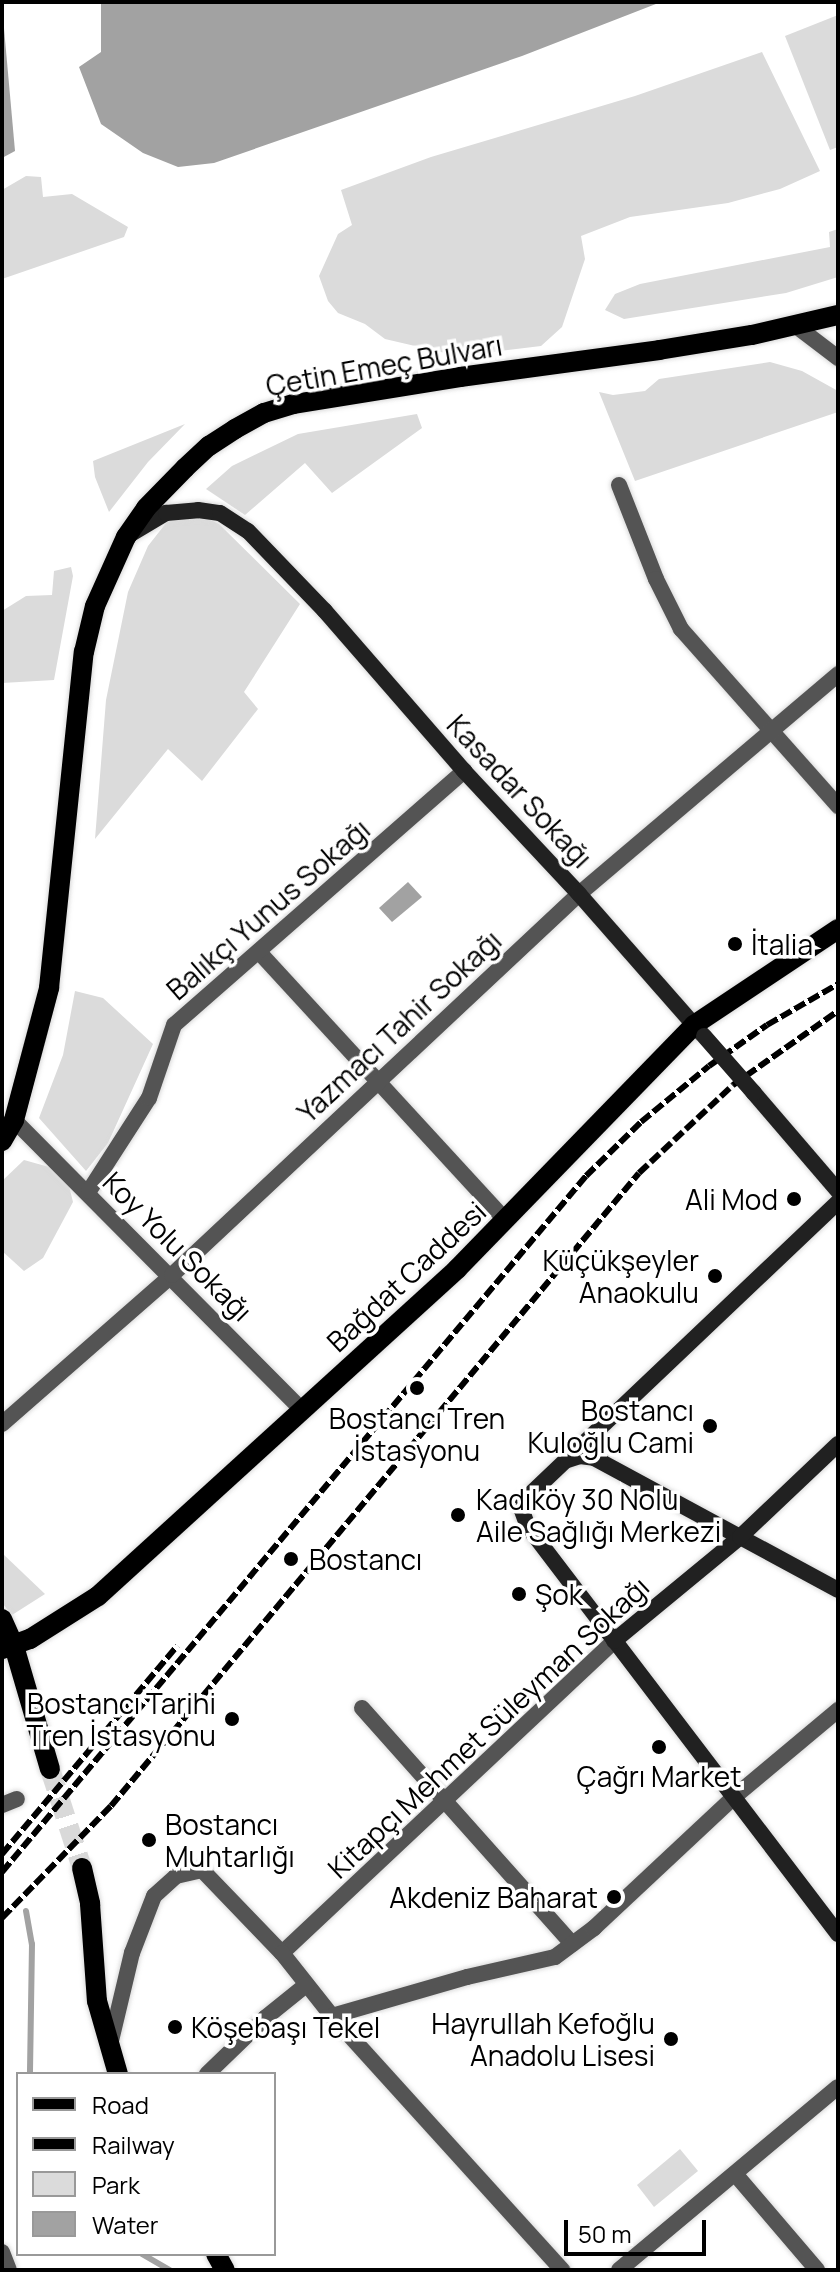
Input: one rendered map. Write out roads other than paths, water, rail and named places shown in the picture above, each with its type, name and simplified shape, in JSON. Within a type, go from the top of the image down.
[{"type":"main road","name":"Çetin Emeç Bulvarı","points":[[2,1141],[14,1120],[49,988],[84,652],[95,606],[126,537],[146,508],[209,446],[264,413],[294,404],[460,377],[599,360],[796,326],[838,315]]},
{"type":"main road","name":"Kasadar Sokağı","points":[[126,537],[166,513],[198,510],[220,513],[248,531],[325,611],[464,771],[579,894],[838,1191]]},
{"type":"main road","name":"Bağdat Caddesi","points":[[8,1648],[79,1611],[98,1596],[303,1411],[506,1221],[699,1030],[838,929]]},
{"type":"main road","points":[[838,1202],[525,1499],[522,1518],[838,1934]]},
{"type":"main road","name":"Kitapçı Mehmet Süleyman Sokağı","points":[[614,1641],[740,1537],[838,1444]]},
{"type":"main road","points":[[568,1460],[580,1456],[594,1458],[838,1590]]},
{"type":"main road","points":[[2,1619],[8,1648],[50,1769]]},
{"type":"main road","points":[[82,1868],[90,1904],[97,2001],[117,2072]]},
{"type":"street","points":[[796,326],[838,358]]},
{"type":"street","points":[[619,485],[656,579],[681,629],[838,806]]},
{"type":"street","name":"Yazmacı Tahir Sokağı","points":[[2,1424],[172,1275],[579,894],[838,674]]},
{"type":"street","name":"Balıkçı Yunus Sokağı","points":[[89,1191],[149,1098],[174,1025],[464,771]]},
{"type":"street","points":[[259,952],[506,1221]]},
{"type":"street","name":"Koy Yolu Sokağı","points":[[14,1120],[89,1191],[303,1411]]},
{"type":"street","name":"Kitapçı Mehmet Süleyman Sokağı","points":[[282,1953],[614,1641]]},
{"type":"street","points":[[362,1708],[572,1944]]},
{"type":"street","points":[[332,2016],[467,1977],[555,1957],[734,1797],[838,1710]]},
{"type":"street","points":[[109,2051],[137,1939],[154,1896],[176,1876],[202,1870],[282,1953],[332,2016],[562,2270]]},
{"type":"street","points":[[209,2072],[265,2018],[306,1985]]},
{"type":"street","points":[[619,2270],[838,2087]]},
{"type":"street","points":[[736,2175],[817,2270]]},
{"type":"street","points":[[2,2252],[9,2270]]},
{"type":"water","points":[[101,2],[661,2],[522,56],[214,163],[178,167],[143,153],[101,124],[79,67],[101,52]]},
{"type":"water","points":[[2,6],[15,151],[2,158]]},
{"type":"water","points":[[408,882],[422,897],[392,922],[379,908]]},
{"type":"waterway","points":[[26,1911],[32,1944],[30,2072]]},
{"type":"waterway","points":[[146,2256],[170,2270]]},
{"type":"tunnel","points":[[50,1769],[82,1868]]},
{"type":"railway","points":[[2,1872],[586,1176],[641,1122],[709,1066],[767,1025],[838,984]]},
{"type":"railway","points":[[2,1918],[111,1806],[639,1173],[733,1085],[838,1011]]},
{"type":"railway","points":[[2,1854],[177,1646]]},
{"type":"place","name":"İtalia","points":[[735,944]]},
{"type":"place","name":"Ali Mod","points":[[794,1199]]},
{"type":"place","name":"Küçükşeyler Anaokulu","points":[[715,1276]]},
{"type":"place","name":"Bostancı Tren İstasyonu","points":[[417,1388]]},
{"type":"place","name":"Bostancı Kuloğlu Cami","points":[[710,1426]]},
{"type":"place","name":"Kadıköy 30 Nolu Aile Sağlığı Merkezi","points":[[458,1515]]},
{"type":"place","name":"Bostancı","points":[[291,1559]]},
{"type":"place","name":"Şok","points":[[519,1594]]},
{"type":"place","name":"Bostancı Tarihi Tren İstasyonu","points":[[232,1719]]},
{"type":"place","name":"Çağrı Market","points":[[659,1747]]},
{"type":"place","name":"Bostancı Muhtarlığı","points":[[149,1840]]},
{"type":"place","name":"Akdeniz Baharat","points":[[614,1897]]},
{"type":"place","name":"Köşebaşı Tekel","points":[[175,2027]]},
{"type":"place","name":"Hayrullah Kefoğlu Anadolu Lisesi","points":[[671,2039]]}]
